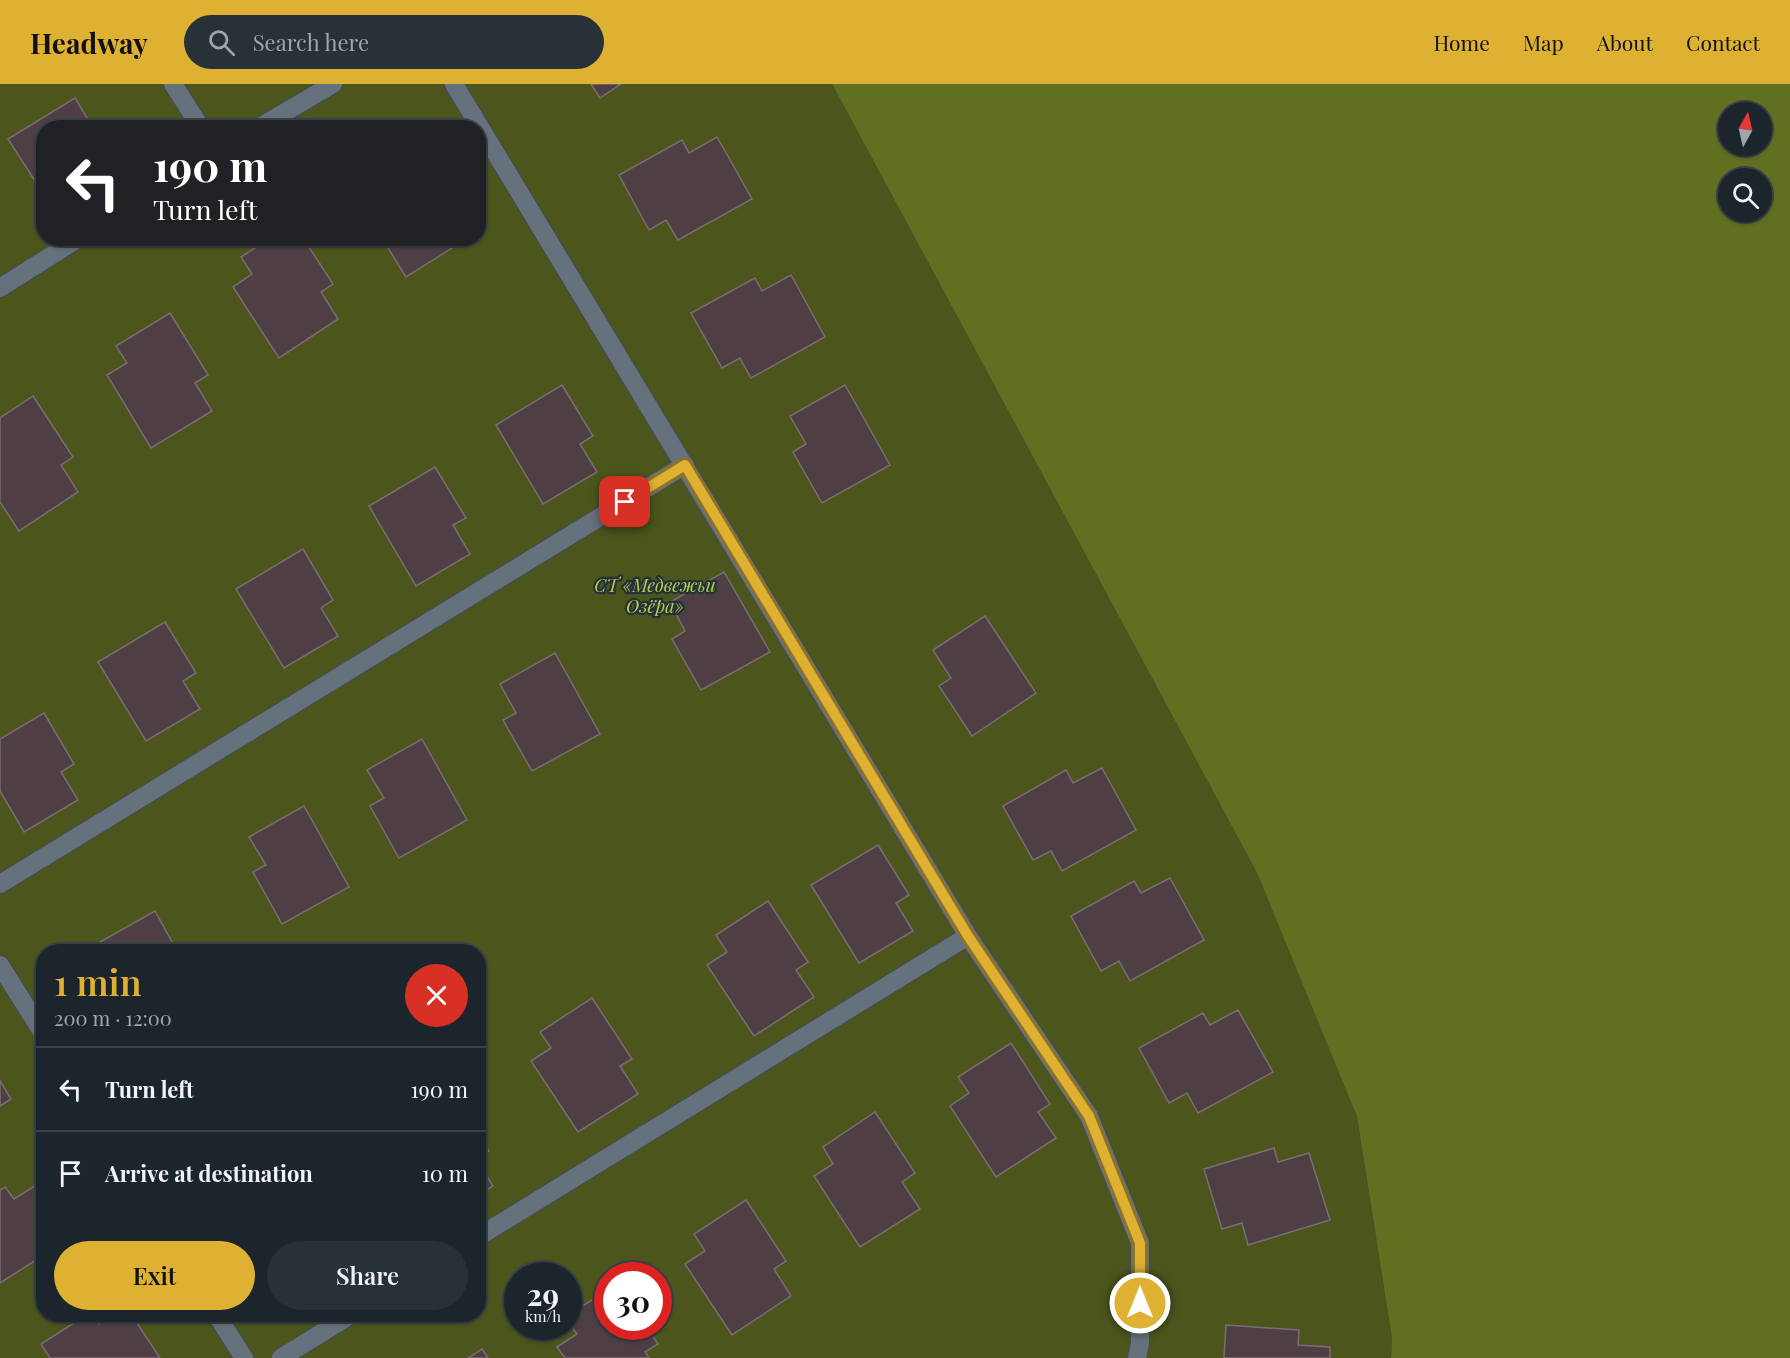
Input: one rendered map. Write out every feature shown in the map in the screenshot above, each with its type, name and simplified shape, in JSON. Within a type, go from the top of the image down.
[{"type":"street","points":[[173,84],[196,120]]},
{"type":"street","points":[[272,120],[333,84]]},
{"type":"street","points":[[454,84],[476,120]]},
{"type":"street","points":[[486,137],[968,936],[1089,1116],[1140,1243],[1140,1343],[1137,1358]]},
{"type":"street","points":[[0,288],[66,246]]},
{"type":"street","points":[[0,884],[685,465]]},
{"type":"street","points":[[486,1232],[968,936]]},
{"type":"street","points":[[0,964],[36,1022]]},
{"type":"street","points":[[221,1322],[244,1358]]},
{"type":"street","points":[[281,1358],[339,1322]]},
{"type":"green space","name":"СТ «Медвежьи Озёра»","points":[[0,84],[832,84],[1257,873],[1357,1117],[1392,1339],[1391,1358],[0,1358]]},
{"type":"green space","points":[[832,84],[1790,84],[1790,1358],[1391,1358],[1392,1339],[1357,1117],[1257,873]]},
{"type":"building","points":[[591,84],[621,84],[600,98]]},
{"type":"building","points":[[75,98],[88,120],[39,120]]},
{"type":"building","points":[[36,122],[36,183],[8,139]]},
{"type":"building","points":[[717,137],[752,199],[678,240],[666,220],[649,230],[619,175],[682,140],[689,153]]},
{"type":"building","points":[[258,246],[308,246],[333,284],[321,292],[338,319],[279,358],[233,287],[252,274],[241,257]]},
{"type":"building","points":[[387,246],[455,246],[406,277]]},
{"type":"building","points":[[791,275],[825,337],[751,378],[740,358],[722,368],[691,313],[755,278],[762,291]]},
{"type":"building","points":[[170,313],[208,375],[195,383],[212,411],[151,448],[107,375],[127,363],[116,346]]},
{"type":"building","points":[[562,385],[593,436],[580,444],[597,472],[543,504],[496,425]]},
{"type":"building","points":[[845,385],[890,465],[822,503],[793,452],[806,444],[790,416]]},
{"type":"building","points":[[33,396],[73,457],[61,465],[78,492],[19,531],[0,502],[0,418]]},
{"type":"building","points":[[435,467],[466,518],[453,525],[470,554],[416,586],[369,506]]},
{"type":"building","points":[[303,549],[333,600],[321,608],[338,636],[284,668],[236,589]]},
{"type":"building","points":[[724,572],[770,652],[701,690],[672,639],[685,631],[670,602]]},
{"type":"building","points":[[985,616],[1036,693],[972,736],[939,686],[951,678],[933,650]]},
{"type":"building","points":[[165,622],[196,673],[183,681],[200,709],[146,741],[98,662]]},
{"type":"building","points":[[555,653],[600,734],[532,771],[503,720],[516,713],[500,684]]},
{"type":"building","points":[[44,713],[74,764],[61,772],[78,800],[24,832],[0,791],[0,739]]},
{"type":"building","points":[[422,739],[467,820],[399,858],[370,806],[384,798],[367,770]]},
{"type":"building","points":[[1102,768],[1136,830],[1062,871],[1051,851],[1033,860],[1003,806],[1066,770],[1073,783]]},
{"type":"building","points":[[304,806],[349,887],[282,924],[253,872],[266,865],[249,837]]},
{"type":"building","points":[[878,845],[909,895],[896,903],[913,931],[859,963],[811,885]]},
{"type":"building","points":[[1170,878],[1204,940],[1130,981],[1119,961],[1101,971],[1071,916],[1134,881],[1141,893]]},
{"type":"building","points":[[768,901],[808,962],[796,970],[814,997],[754,1036],[707,965],[727,952],[716,935]]},
{"type":"building","points":[[155,911],[173,944],[101,944],[100,942]]},
{"type":"building","points":[[592,998],[632,1059],[620,1066],[638,1094],[578,1132],[531,1061],[551,1048],[540,1032]]},
{"type":"building","points":[[1238,1010],[1273,1072],[1198,1113],[1187,1093],[1169,1103],[1139,1048],[1203,1013],[1210,1025]]},
{"type":"building","points":[[1011,1043],[1050,1104],[1038,1112],[1056,1138],[996,1177],[950,1106],[969,1093],[958,1077]]},
{"type":"building","points":[[0,1081],[11,1099],[0,1106]]},
{"type":"building","points":[[875,1112],[915,1173],[902,1182],[920,1209],[860,1247],[814,1176],[833,1164],[823,1147]]},
{"type":"building","points":[[1274,1148],[1278,1162],[1309,1153],[1330,1220],[1248,1245],[1242,1223],[1222,1229],[1204,1169]]},
{"type":"building","points":[[486,1175],[493,1186],[486,1190]]},
{"type":"building","points":[[36,1185],[36,1260],[0,1283],[0,1190],[5,1187],[14,1199]]},
{"type":"building","points":[[746,1200],[786,1261],[774,1269],[791,1296],[732,1335],[685,1264],[705,1251],[694,1234]]},
{"type":"building","points":[[594,1299],[594,1340],[655,1340],[658,1344],[645,1352],[649,1358],[565,1358],[557,1347],[568,1340],[582,1340],[582,1306]]},
{"type":"building","points":[[75,1322],[98,1322],[99,1324],[102,1322],[136,1322],[160,1358],[50,1358],[41,1344]]},
{"type":"building","points":[[1226,1325],[1299,1330],[1298,1345],[1330,1347],[1330,1358],[1224,1358]]},
{"type":"building","points":[[482,1349],[488,1358],[468,1358]]},
{"type":"route","points":[[625,502],[685,465],[968,936],[1089,1116],[1140,1243],[1140,1303]]}]
